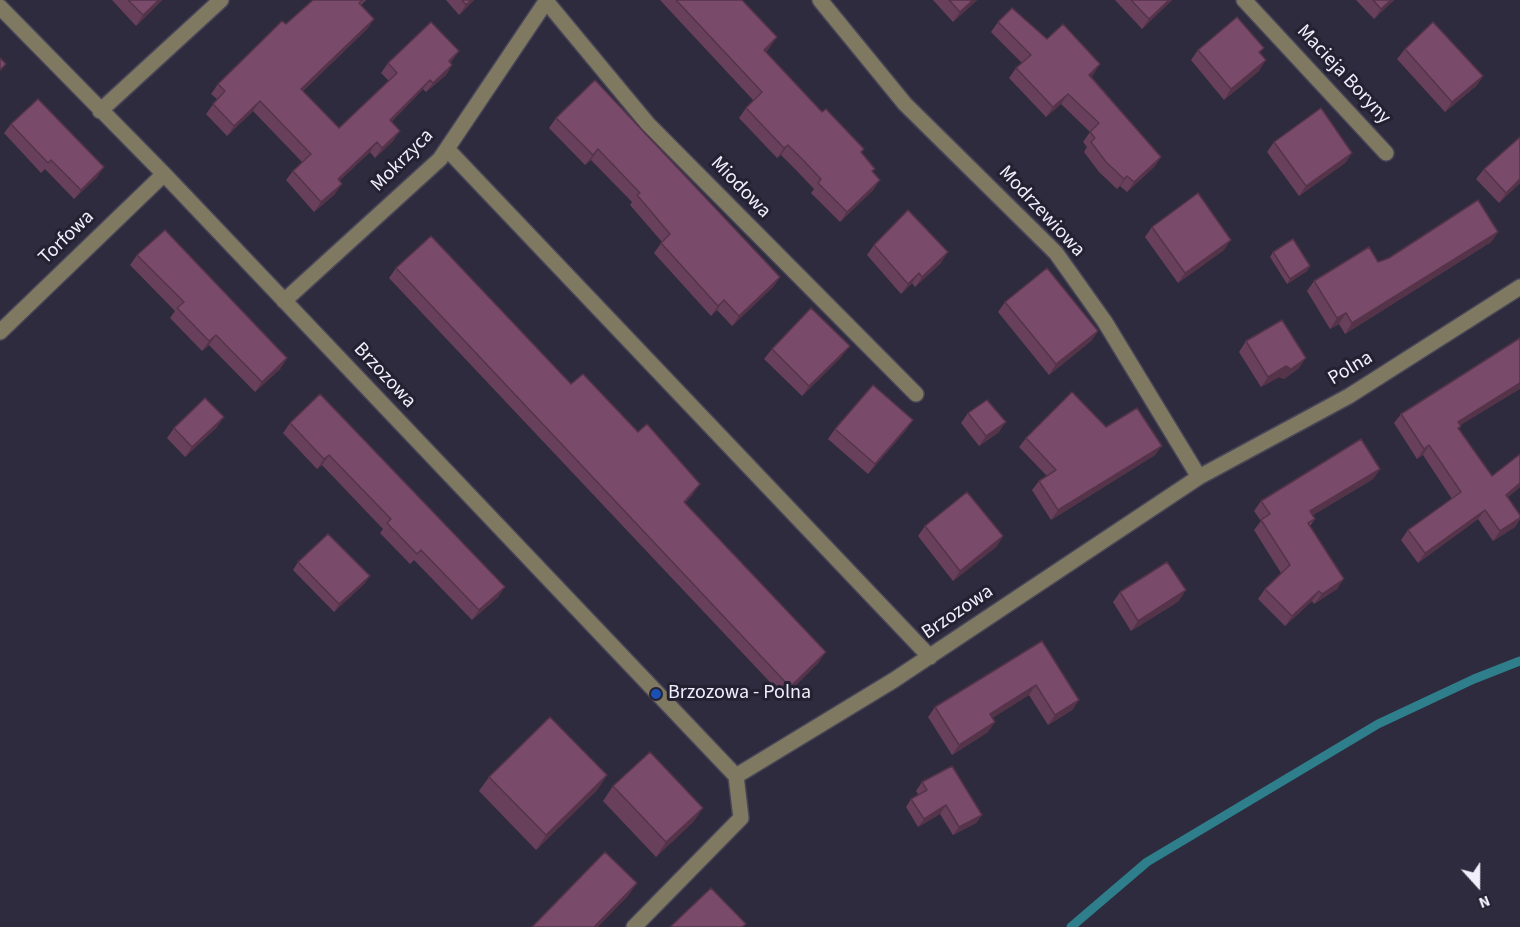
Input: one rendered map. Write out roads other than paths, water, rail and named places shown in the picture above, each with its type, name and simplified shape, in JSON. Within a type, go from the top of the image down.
[{"type":"street","points":[[100,111],[221,0]]},
{"type":"street","name":"Modrzewiowa","points":[[820,0],[905,104],[1056,252],[1105,322],[1198,477]]},
{"type":"street","name":"Macieja Boryny","points":[[1244,0],[1386,153]]},
{"type":"street","name":"Mokrzyca","points":[[284,301],[440,159],[547,1]]},
{"type":"street","name":"Miodowa","points":[[547,1],[648,124],[916,394]]},
{"type":"street","name":"Brzozowa","points":[[0,7],[164,174],[736,776],[930,657],[1198,477]]},
{"type":"street","points":[[447,149],[930,657]]},
{"type":"street","name":"Torfowa","points":[[0,332],[164,174]]},
{"type":"street","name":"Polna","points":[[1198,477],[1349,396],[1520,287]]},
{"type":"street","points":[[634,927],[741,818],[736,776]]},
{"type":"waterway","points":[[1071,927],[1147,862],[1378,724],[1474,679],[1520,661]]},
{"type":"place","name":"Brzozowa - Polna","points":[[656,694]]}]
